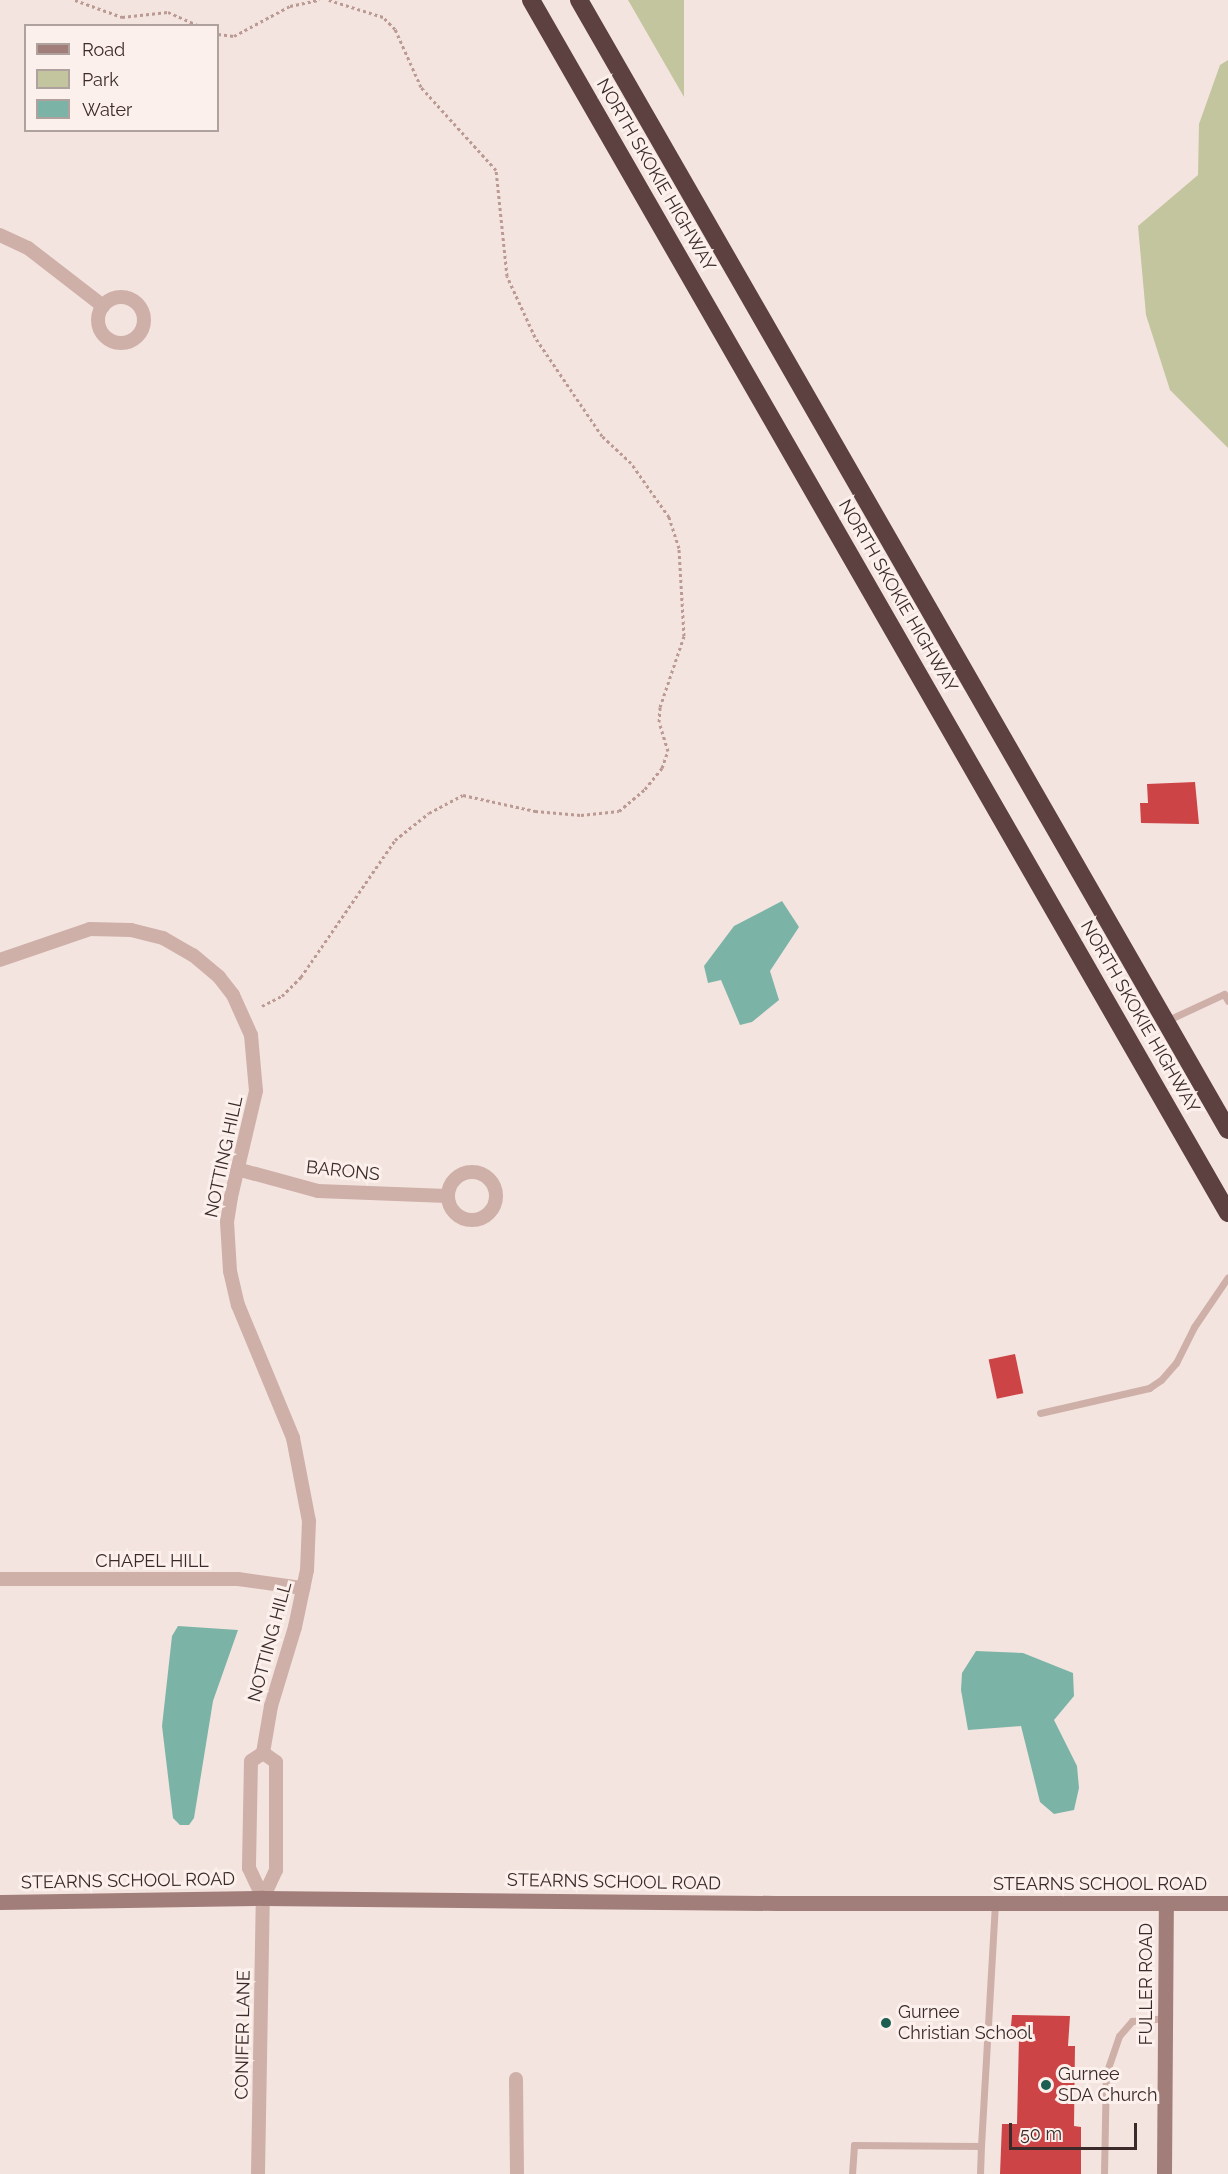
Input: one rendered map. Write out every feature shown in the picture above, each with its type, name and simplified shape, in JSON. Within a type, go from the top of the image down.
[{"type":"highway","name":"NORTH SKOKIE HIGHWAY","points":[[531,0],[1228,1213]]},
{"type":"highway","name":"NORTH SKOKIE HIGHWAY","points":[[579,0],[1228,1130]]},
{"type":"main road","name":"STEARNS SCHOOL ROAD","points":[[0,1902],[263,1898],[995,1904],[1228,1903]]},
{"type":"main road","name":"FULLER ROAD","points":[[1164,2174],[1166,1903]]},
{"type":"street","points":[[0,235],[28,248],[103,306]]},
{"type":"street","name":"NOTTING HILL","points":[[0,960],[71,933],[110,928],[162,938],[208,966],[242,1012],[255,1053],[256,1091],[227,1222],[230,1271],[238,1305],[300,1460],[309,1521],[303,1588],[271,1707],[262,1753],[251,1761],[249,1868],[263,1898]]},
{"type":"street","name":"BARONS","points":[[237,1169],[318,1191],[447,1196]]},
{"type":"street","name":"CHAPEL HILL","points":[[0,1579],[238,1579],[303,1588]]},
{"type":"street","points":[[262,1753],[276,1762],[276,1870],[263,1898]]},
{"type":"street","name":"CONIFER LANE","points":[[258,2174],[263,1898]]},
{"type":"street","points":[[516,2079],[517,2174]]},
{"type":"lane","points":[[1165,1021],[1226,997],[1228,986]]},
{"type":"lane","points":[[1040,1413],[1149,1388],[1161,1380],[1176,1363],[1194,1327],[1228,1278]]},
{"type":"lane","points":[[980,2174],[995,1904]]},
{"type":"lane","points":[[1104,2174],[1106,2074],[1119,2036],[1132,2021],[1166,2018]]},
{"type":"lane","points":[[852,2174],[854,2145],[981,2146]]},
{"type":"path","points":[[75,0],[122,17],[168,12],[195,24]]},
{"type":"path","points":[[219,34],[234,36],[290,6],[319,0]]},
{"type":"path","points":[[262,1006],[282,996],[301,977],[395,840],[429,813],[463,795],[535,811],[581,815],[619,811],[645,789],[662,768],[668,751],[659,722],[660,707],[684,636],[679,548],[669,517],[631,463],[602,436],[535,337],[507,276],[496,170],[421,87],[395,29],[383,17],[329,0]]},
{"type":"green space","points":[[628,0],[684,0],[684,97]]},
{"type":"green space","points":[[1228,60],[1228,448],[1170,390],[1146,315],[1138,226],[1198,175],[1199,124],[1220,65]]},
{"type":"water","points":[[782,901],[799,927],[770,971],[779,1000],[752,1022],[740,1025],[721,980],[708,983],[704,966],[734,926]]},
{"type":"water","points":[[178,1626],[238,1630],[213,1701],[194,1818],[189,1825],[180,1825],[173,1818],[162,1726],[172,1636]]},
{"type":"water","points":[[976,1651],[1023,1653],[1073,1673],[1074,1696],[1054,1720],[1077,1766],[1079,1788],[1074,1810],[1054,1814],[1040,1802],[1021,1726],[968,1730],[961,1690],[962,1673]]},
{"type":"building","points":[[1195,782],[1199,824],[1141,823],[1140,803],[1148,803],[1147,784]]},
{"type":"building","points":[[1015,1354],[1023,1393],[997,1399],[989,1360]]},
{"type":"building","name":"Gurnee SDA Church","points":[[1012,2015],[1070,2016],[1068,2046],[1075,2046],[1074,2126],[1081,2127],[1081,2174],[1000,2174],[1002,2124],[1017,2124],[1019,2037],[1010,2037]]},
{"type":"place","name":"Gurnee Christian School","points":[[886,2023]]},
{"type":"place","name":"Gurnee SDA Church","points":[[1046,2085]]}]
